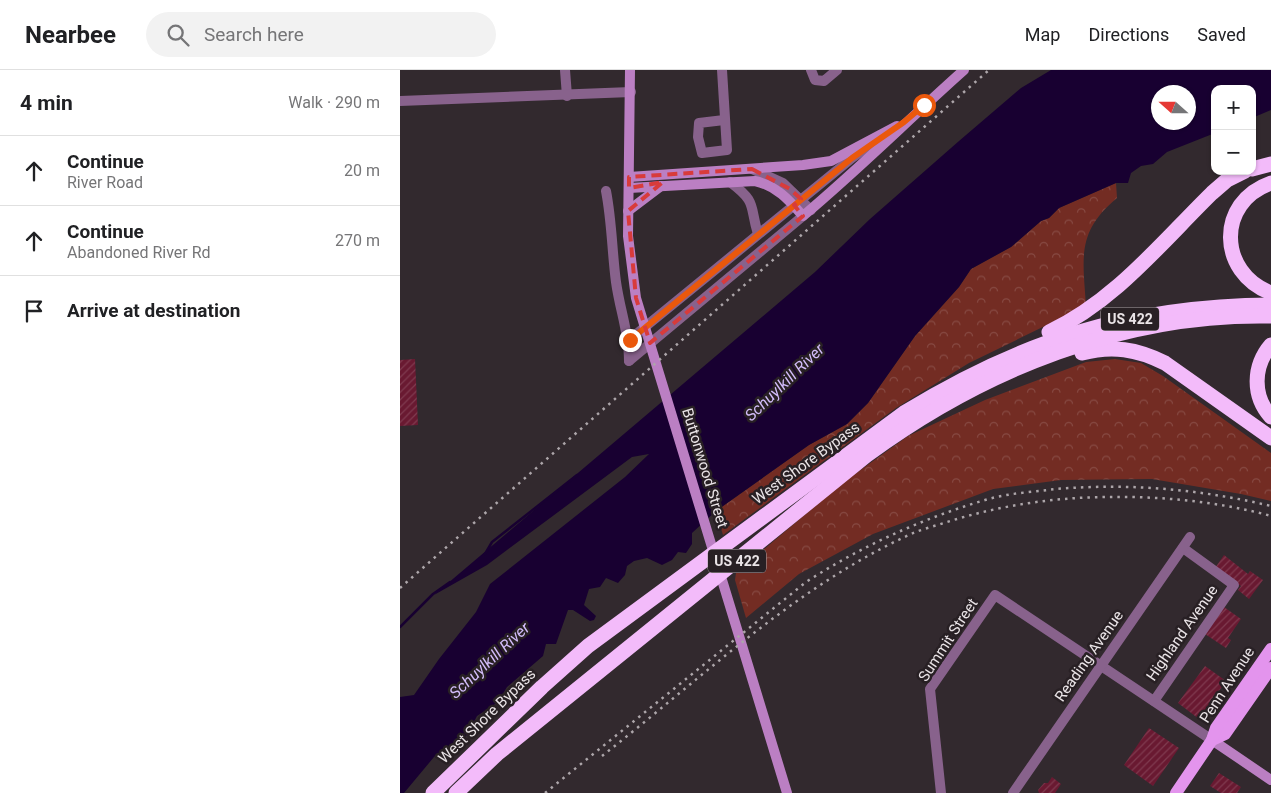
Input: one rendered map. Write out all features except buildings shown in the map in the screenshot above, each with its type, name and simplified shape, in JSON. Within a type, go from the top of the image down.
[{"type":"highway","points":[[1256,168],[1271,164]]},
{"type":"highway","points":[[995,362],[1016,349],[1064,325],[1100,303],[1212,193],[1227,180],[1237,175]]},
{"type":"highway","points":[[1271,183],[1257,190],[1245,200],[1235,218],[1230,238],[1232,254],[1237,267],[1249,280],[1271,293]]},
{"type":"highway","name":"West Shore Bypass","points":[[433,793],[542,687],[588,646],[660,591],[904,413],[949,385],[995,362],[1058,337],[1159,313],[1222,305],[1271,305]]},
{"type":"highway","name":"West Shore Bypass","points":[[456,793],[497,754],[867,455],[908,425],[957,398],[1075,345],[1148,326],[1225,318],[1271,316]]},
{"type":"highway","points":[[1271,345],[1259,366],[1257,385],[1259,397],[1271,417]]},
{"type":"highway","points":[[1038,360],[1066,357],[1097,349],[1121,348],[1140,352],[1164,362],[1271,438]]},
{"type":"main road","name":"Penn Avenue","points":[[1176,793],[1212,740],[1216,728],[1271,649]]},
{"type":"main road","name":"Penn Avenue","points":[[1212,740],[1225,734],[1271,668]]},
{"type":"street","points":[[565,70],[567,96]]},
{"type":"street","name":"Buttonwood Street","points":[[630,70],[632,92],[628,236],[636,298],[737,621],[787,793]]},
{"type":"street","points":[[722,70],[727,150],[702,153],[698,137],[699,123],[724,120]]},
{"type":"street","points":[[811,70],[815,80],[824,81],[837,70]]},
{"type":"street","points":[[630,340],[852,158],[904,122],[964,70]]},
{"type":"street","points":[[400,101],[632,92]]},
{"type":"street","points":[[629,177],[803,166],[831,160],[904,122]]},
{"type":"street","points":[[606,191],[612,224],[616,284],[630,340],[628,362],[870,159],[904,122]]},
{"type":"street","points":[[629,162],[656,176]]},
{"type":"street","points":[[752,170],[777,179],[807,213]]},
{"type":"street","points":[[629,188],[749,181],[763,183],[797,202]]},
{"type":"street","points":[[730,182],[749,198],[754,207],[758,234]]},
{"type":"street","points":[[628,211],[661,186]]},
{"type":"street","name":"Reading Avenue","points":[[1013,793],[1190,536]]},
{"type":"street","name":"Highland Avenue","points":[[1154,701],[1234,585],[1182,548]]},
{"type":"street","name":"Summit Street","points":[[941,793],[930,690],[995,595],[1102,664]]},
{"type":"street","points":[[1102,664],[1271,780]]},
{"type":"highlighted area","points":[[752,169],[790,189],[801,199],[794,205],[803,216],[650,343],[636,298],[628,211],[663,182],[629,188],[629,177]]},
{"type":"green space","points":[[1116,183],[1117,198],[1094,222],[1088,234],[1084,260],[1086,306],[969,363],[896,408],[723,535],[716,511],[809,445],[847,424],[868,403],[915,336],[959,287],[971,269],[1011,247],[1059,208]]},
{"type":"green space","points":[[1115,359],[1141,363],[1163,376],[1271,453],[1271,501],[1152,479],[1061,480],[993,489],[873,534],[799,574],[746,618],[735,580],[736,573],[841,484],[908,436],[985,400],[1086,362]]},
{"type":"water","name":"Schuylkill River","points":[[1051,70],[1271,70],[1271,110],[1256,116],[1256,85],[1211,85],[1211,135],[1167,152],[1153,164],[1141,166],[1131,173],[1128,183],[1116,183],[1059,208],[1011,247],[971,269],[959,287],[915,336],[868,403],[847,424],[809,445],[716,511],[692,533],[692,544],[686,553],[678,552],[672,560],[662,565],[647,558],[634,561],[627,566],[625,575],[618,583],[606,578],[600,587],[589,589],[584,605],[596,616],[594,620],[590,621],[573,610],[568,610],[556,644],[546,644],[543,656],[507,687],[498,702],[477,716],[467,735],[434,757],[404,793],[400,793],[400,697],[414,695],[439,659],[476,612],[490,584],[625,477],[649,454],[632,457],[487,565],[434,595],[815,272],[870,219],[1021,88]]},
{"type":"waterway","points":[[485,554],[492,542],[577,475]]},
{"type":"waterway","points":[[400,627],[433,594],[450,582]]},
{"type":"railway","points":[[400,588],[989,70]]},
{"type":"railway","points":[[545,793],[806,582],[870,545],[915,525],[994,498],[1012,494],[1084,487],[1164,489],[1217,495],[1271,506]]},
{"type":"railway","points":[[602,756],[713,665],[789,607],[828,580],[911,534],[966,516],[1005,507],[1043,501],[1083,498],[1145,497],[1209,503],[1271,516]]},
{"type":"route","points":[[630,340],[852,158],[904,122],[924,105]]}]
